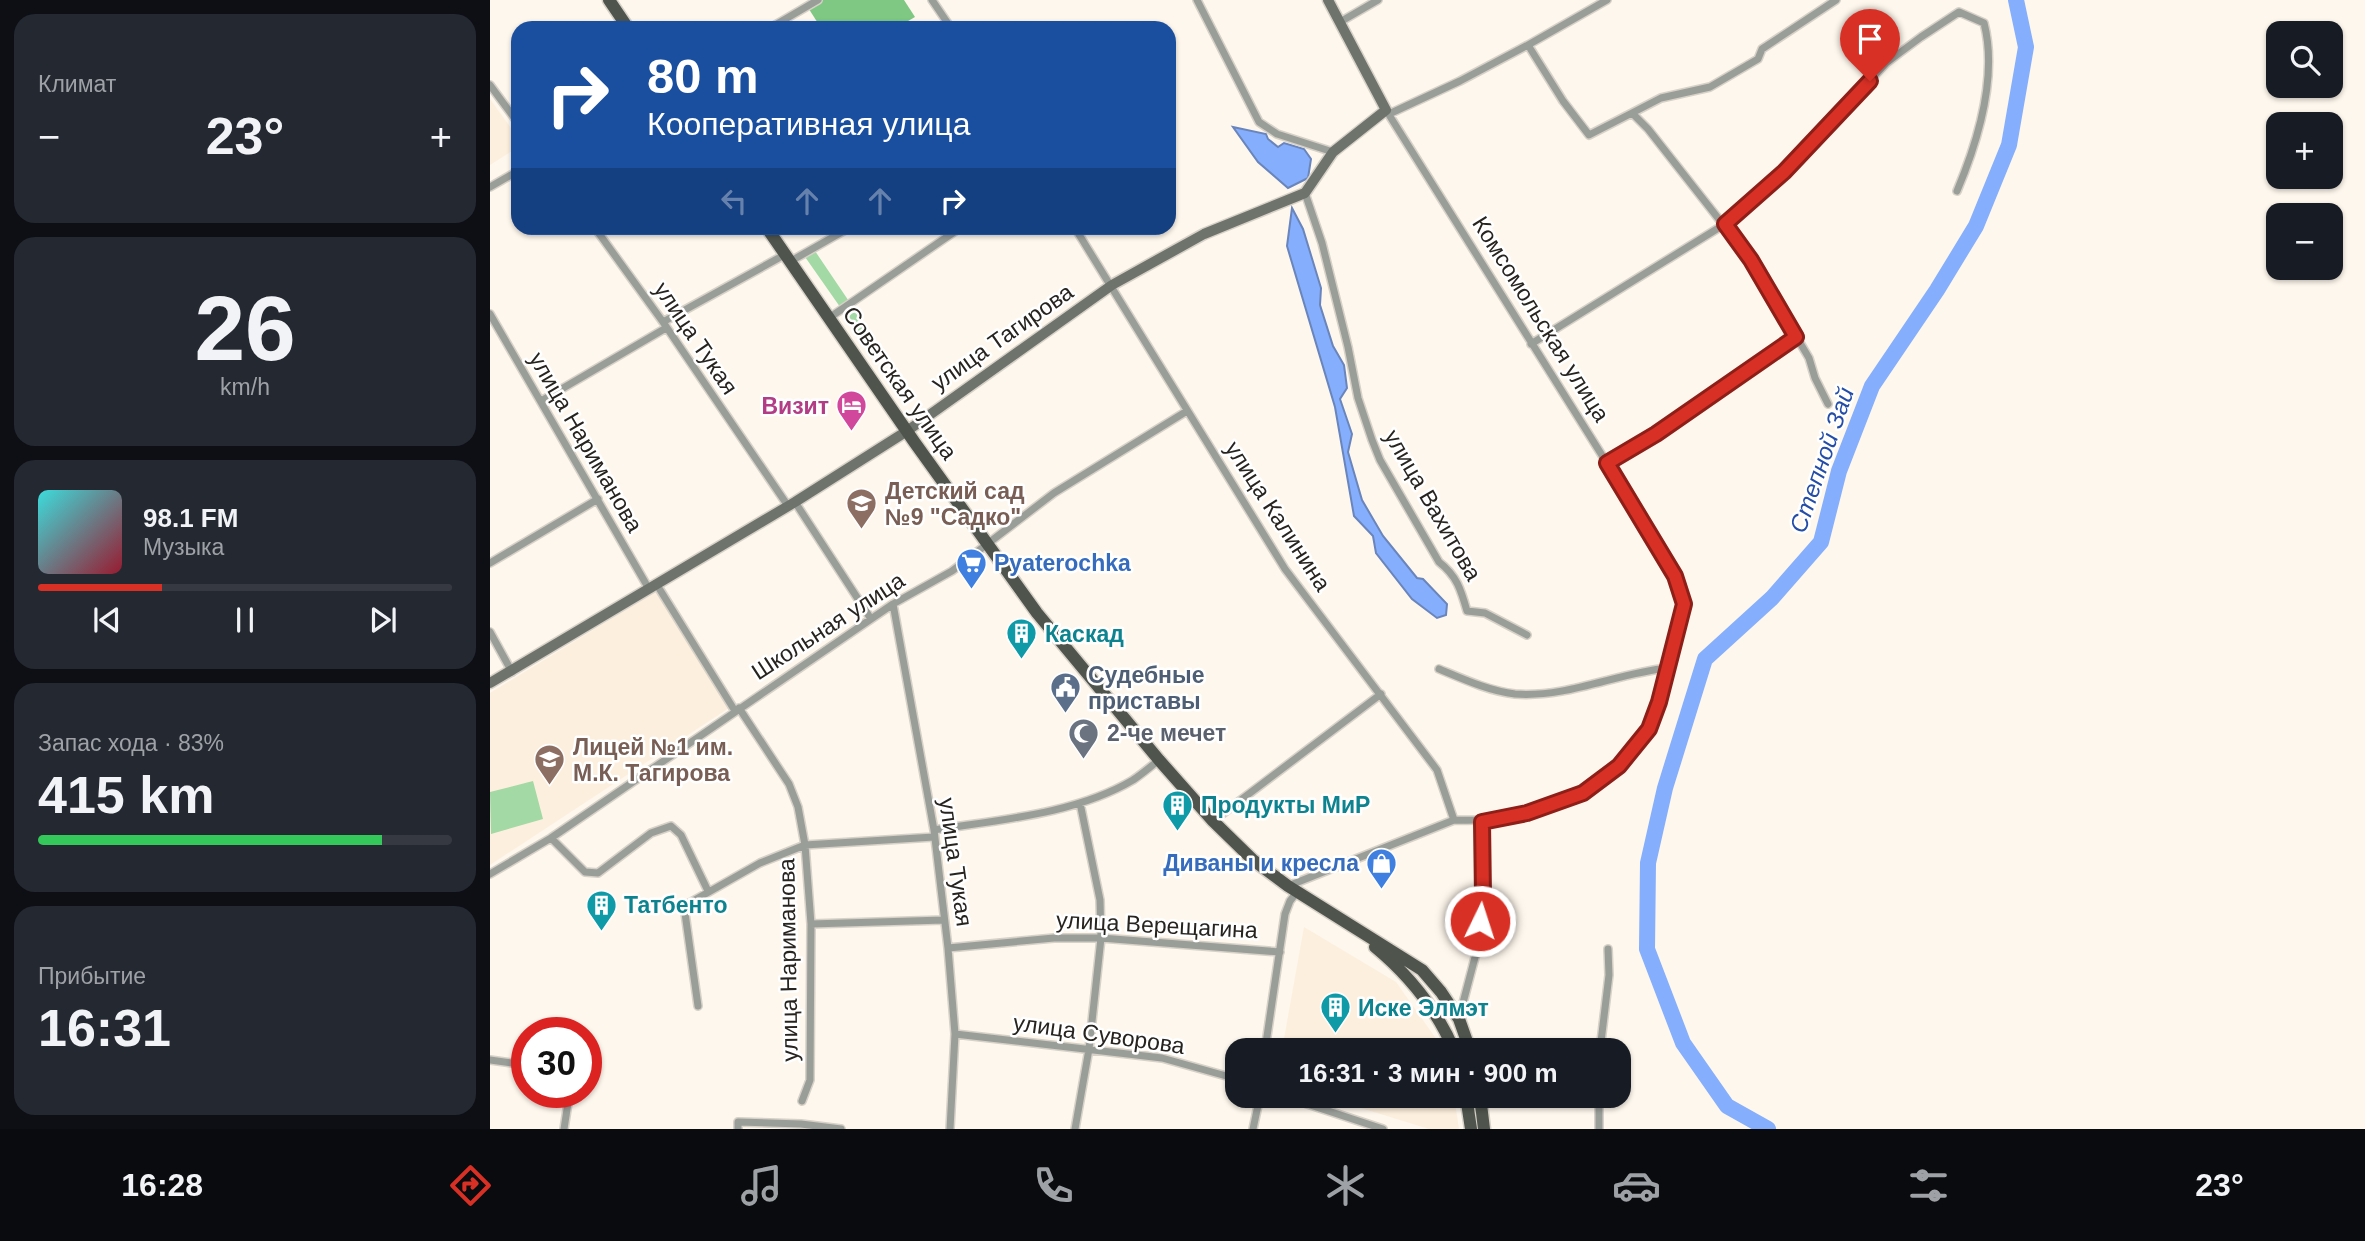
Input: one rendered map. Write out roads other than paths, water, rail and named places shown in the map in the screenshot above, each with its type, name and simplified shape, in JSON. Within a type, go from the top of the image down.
[{"type":"main road","points":[[609,0],[623,21]]},
{"type":"main road","name":"Советская улица","points":[[772,235],[986,544],[1037,613],[1159,760],[1213,821],[1253,860],[1292,889],[1422,971],[1441,992],[1459,1019],[1466,1038]]},
{"type":"main road","name":"Советская улица","points":[[1345,922],[1419,989],[1449,1038]]},
{"type":"main road","points":[[1468,1108],[1471,1129]]},
{"type":"main road","points":[[1481,1108],[1484,1129]]},
{"type":"street","points":[[782,21],[818,0]]},
{"type":"street","points":[[932,0],[946,21]]},
{"type":"street","points":[[1197,0],[1259,122],[1277,134],[1333,152]]},
{"type":"street","name":"Комсомольская улица","points":[[1328,0],[1387,112],[1675,576],[1684,604],[1649,729],[1619,766],[1583,793],[1527,813],[1482,822],[1454,820]]},
{"type":"street","points":[[1340,22],[1378,0]]},
{"type":"street","points":[[1305,193],[1333,152],[1387,112],[1528,46],[1607,0]]},
{"type":"street","points":[[1528,46],[1563,101],[1589,135],[1661,98],[1710,87],[1743,70],[1758,59],[1762,49],[1836,0]]},
{"type":"street","points":[[1531,344],[1725,224],[1784,172],[1886,63],[1959,12],[1984,23],[1989,39],[1987,79],[1980,122],[1971,158],[1957,191]]},
{"type":"street","points":[[490,85],[511,114]]},
{"type":"street","points":[[1632,113],[1725,224],[1751,260],[1809,358],[1828,404]]},
{"type":"street","points":[[490,187],[511,175]]},
{"type":"street","name":"улица Тагирова","points":[[490,683],[791,504],[907,431],[1112,285],[1203,234],[1305,193]]},
{"type":"street","name":"улица Вахитова","points":[[1305,193],[1322,243],[1358,398],[1380,460],[1439,562],[1450,570],[1460,585],[1467,611],[1485,613],[1527,635]]},
{"type":"street","name":"улица Тукая","points":[[600,235],[871,619]]},
{"type":"street","points":[[541,401],[665,325],[835,235]]},
{"type":"street","points":[[829,318],[950,235]]},
{"type":"street","name":"улица Калинина","points":[[1080,235],[1285,569],[1437,770],[1454,820]]},
{"type":"street","name":"улица Нариманова","points":[[490,314],[598,499],[653,587],[789,784],[798,807],[805,845],[811,924],[810,1080],[802,1101]]},
{"type":"street","points":[[1607,463],[1656,434],[1796,337]]},
{"type":"street","name":"Школьная улица","points":[[490,874],[551,838],[893,604],[952,571],[1054,493],[1187,411]]},
{"type":"street","points":[[490,564],[598,499]]},
{"type":"street","name":"улица Тукая","points":[[893,604],[934,833],[948,948],[955,1034],[950,1129]]},
{"type":"street","points":[[490,632],[512,672]]},
{"type":"street","points":[[1438,669],[1488,688],[1514,694],[1547,694],[1646,670],[1668,668]]},
{"type":"street","points":[[1213,821],[1381,694]]},
{"type":"street","points":[[698,1006],[684,906],[760,863],[805,845],[934,833],[1080,803],[1132,780],[1159,760]]},
{"type":"street","points":[[1075,1129],[1089,1049],[1101,937],[1100,900],[1092,850],[1080,803]]},
{"type":"street","points":[[1267,1038],[1286,909],[1292,889],[1454,820]]},
{"type":"street","points":[[1459,1019],[1478,946],[1483,896],[1482,822]]},
{"type":"street","points":[[551,838],[585,872],[598,873],[651,832],[671,826],[681,835],[708,891]]},
{"type":"street","points":[[811,924],[944,920]]},
{"type":"street","name":"улица Верещагина","points":[[948,948],[1054,938],[1101,937],[1280,951]]},
{"type":"street","points":[[1601,1038],[1609,975],[1608,949]]},
{"type":"street","name":"улица Суворова","points":[[955,1034],[1161,1058],[1225,1076]]},
{"type":"street","points":[[490,1060],[511,1063]]},
{"type":"street","points":[[564,1129],[567,1108]]},
{"type":"street","points":[[1253,1129],[1257,1108]]},
{"type":"street","points":[[1319,1108],[1383,1129]]},
{"type":"street","points":[[1599,1108],[1599,1129]]},
{"type":"street","points":[[738,1129],[738,1122],[801,1124],[841,1129]]},
{"type":"water","points":[[1233,127],[1266,134],[1278,147],[1284,143],[1304,149],[1311,159],[1308,178],[1288,188],[1258,162]]},
{"type":"water","points":[[1292,208],[1303,229],[1321,288],[1320,305],[1333,346],[1344,365],[1347,388],[1340,399],[1352,434],[1348,452],[1362,500],[1383,536],[1417,578],[1423,579],[1447,604],[1446,615],[1437,618],[1412,599],[1376,553],[1373,536],[1354,516],[1335,407],[1287,246]]},
{"type":"waterway","name":"Степной Зай","points":[[1768,1129],[1727,1106],[1683,1043],[1647,949],[1648,863],[1665,788],[1705,659],[1772,598],[1821,542],[1839,471],[1872,386],[1937,290],[1976,226],[2009,145],[2026,47],[2016,0]]},
{"type":"place","name":"Визит","points":[[852,433]]},
{"type":"place","name":"Детский сад №9 \"Садко\"","points":[[862,531]]},
{"type":"place","name":"Pyaterochka","points":[[971,590]]},
{"type":"place","name":"Каскад","points":[[1022,661]]},
{"type":"place","name":"Судебные приставы","points":[[1065,715]]},
{"type":"place","name":"2-че мечет","points":[[1084,760]]},
{"type":"place","name":"Лицей №1 им. М.К. Тагирова","points":[[550,787]]},
{"type":"place","name":"Продукты МиР","points":[[1178,832]]},
{"type":"place","name":"Диваны и кресла","points":[[1382,890]]},
{"type":"place","name":"Татбенто","points":[[601,932]]},
{"type":"place","name":"Иске Элмэт","points":[[1335,1035]]}]
